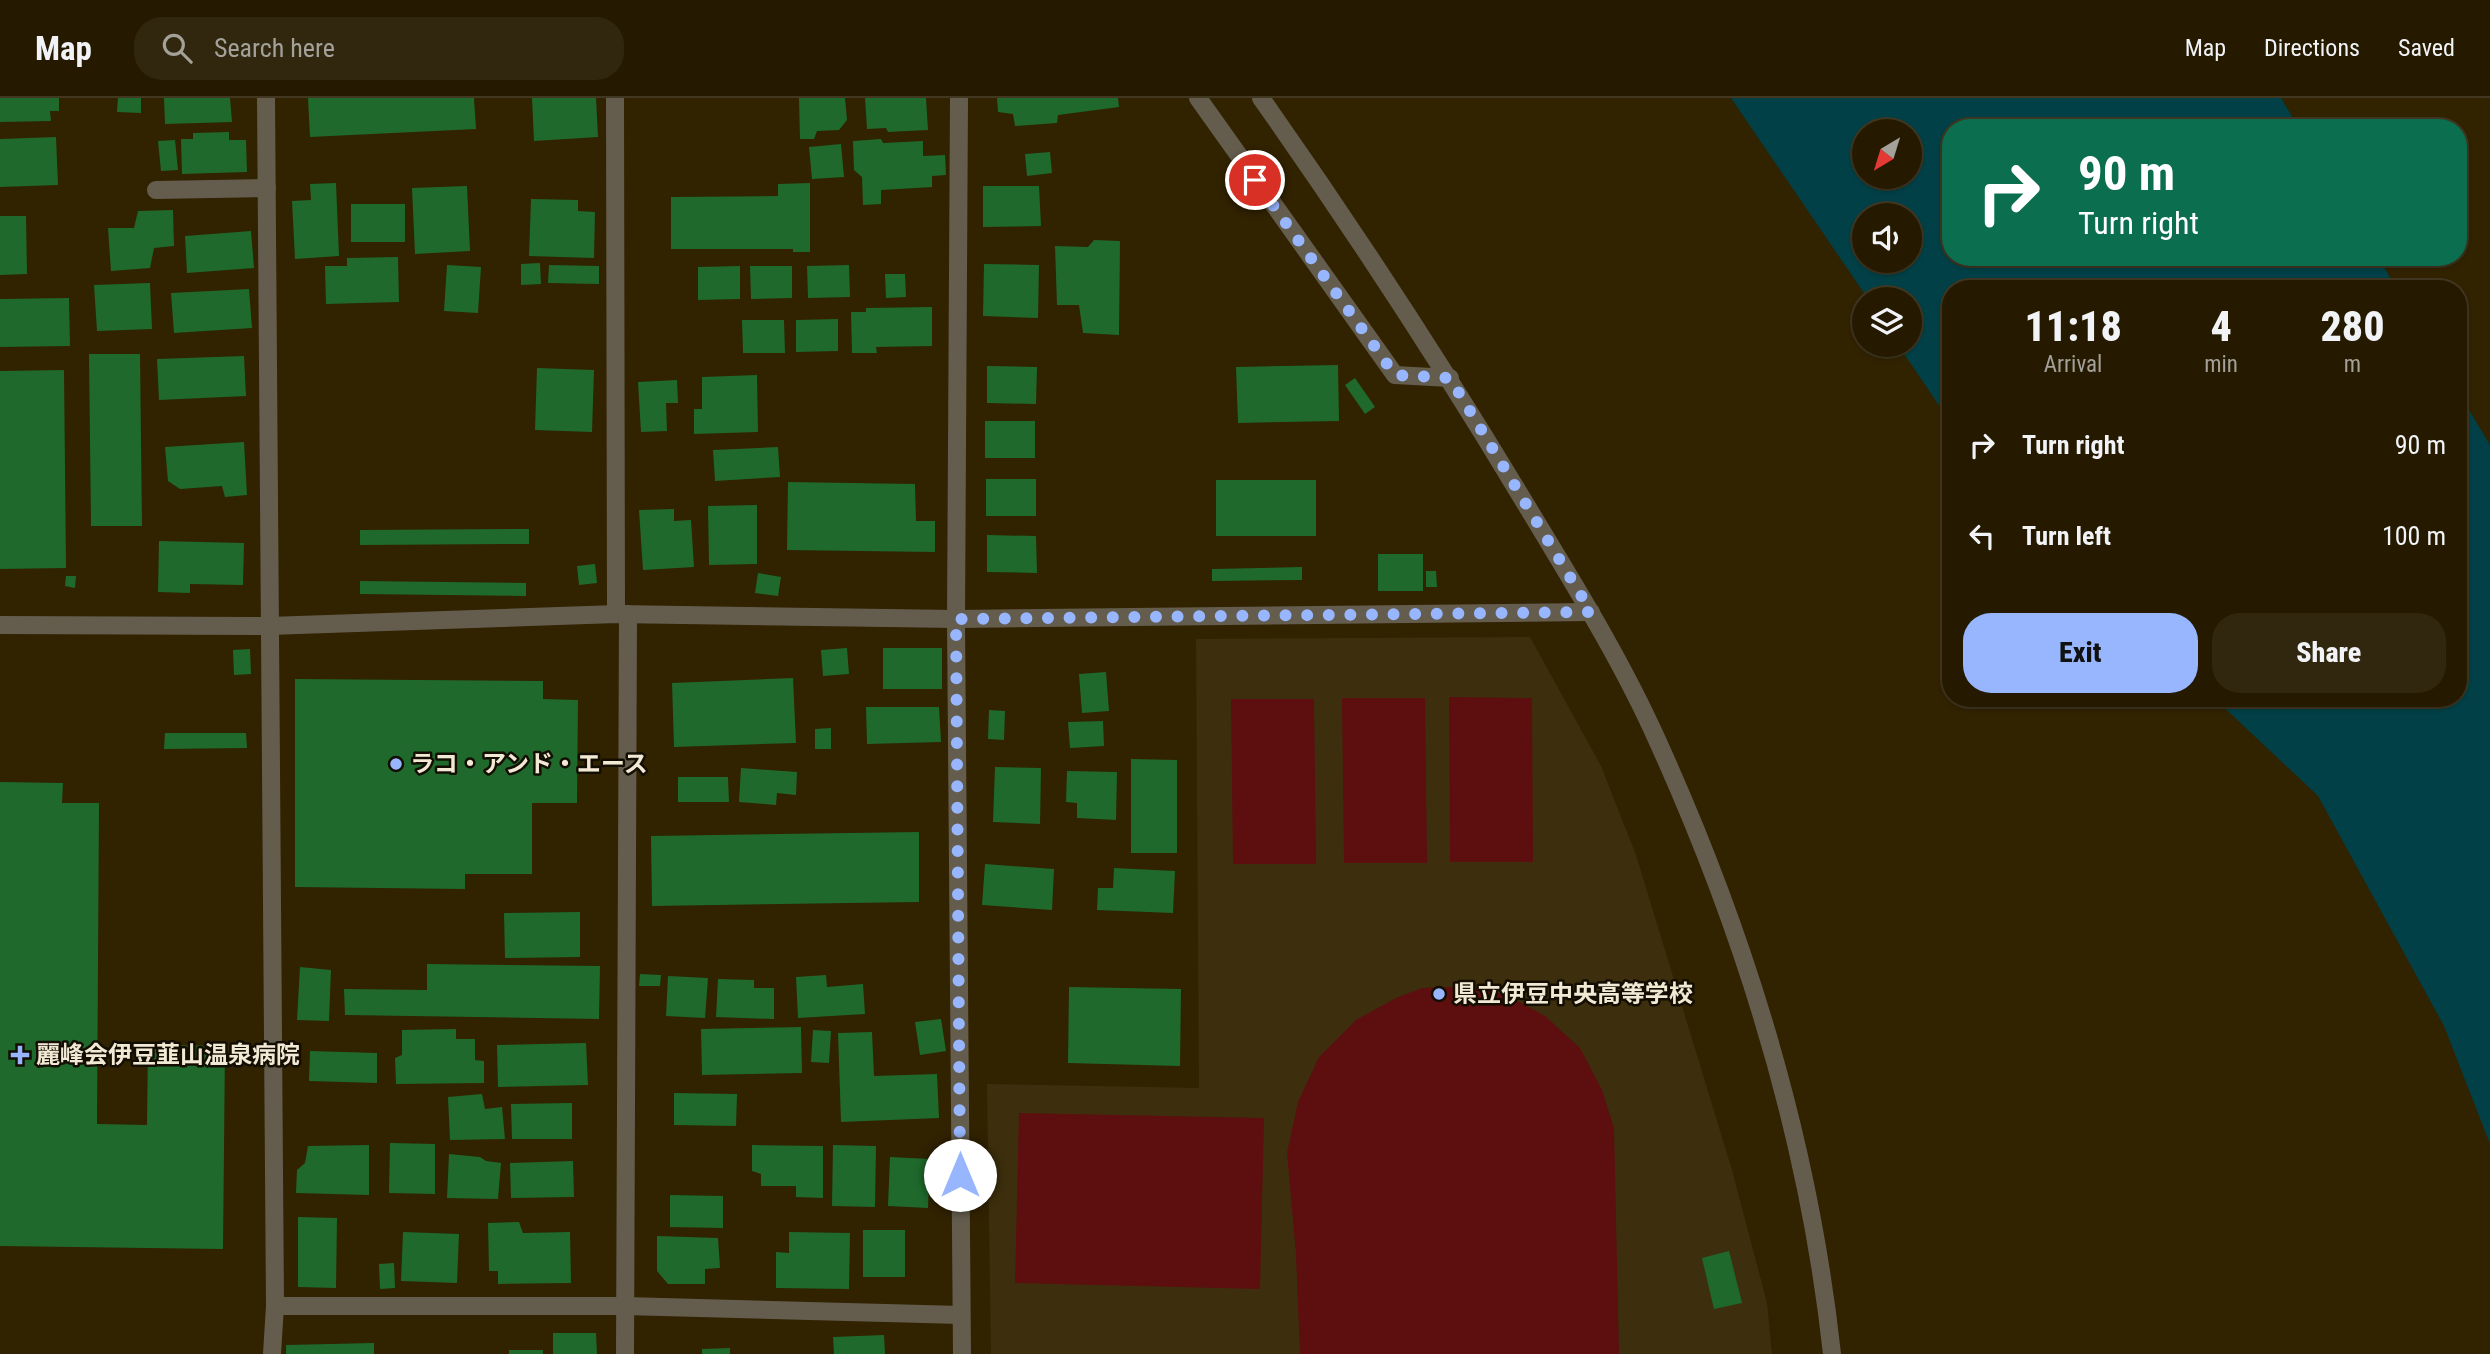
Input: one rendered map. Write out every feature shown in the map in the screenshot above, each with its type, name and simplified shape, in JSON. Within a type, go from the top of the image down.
[{"type":"street","points":[[266,98],[275,1306],[272,1354]]},
{"type":"street","points":[[615,98],[622,614],[625,1354]]},
{"type":"street","points":[[959,98],[956,619],[962,1354]]},
{"type":"street","points":[[1198,98],[1395,375],[1450,378]]},
{"type":"street","points":[[1261,98],[1450,378],[1591,612],[1657,739],[1701,841],[1743,953],[1785,1090],[1812,1217],[1832,1354]]},
{"type":"street","points":[[156,190],[267,188]]},
{"type":"street","points":[[0,625],[269,626],[622,614],[956,619],[1591,612]]},
{"type":"street","points":[[275,1306],[625,1306],[961,1315]]},
{"type":"shaded area","name":"県立伊豆中央高等学校","points":[[1530,637],[1601,766],[1636,855],[1732,1170],[1767,1303],[1772,1354],[991,1354],[987,1084],[1199,1088],[1196,639]]},
{"type":"shaded area","points":[[1449,697],[1532,698],[1533,862],[1450,862]]},
{"type":"shaded area","points":[[1342,698],[1425,698],[1427,863],[1344,863]]},
{"type":"shaded area","points":[[1231,699],[1314,699],[1316,864],[1233,864]]},
{"type":"shaded area","points":[[1422,988],[1491,990],[1545,1016],[1580,1048],[1602,1090],[1614,1128],[1619,1354],[1300,1354],[1296,1254],[1287,1153],[1298,1102],[1319,1057],[1356,1020],[1396,998]]},
{"type":"shaded area","points":[[1019,1113],[1264,1118],[1260,1289],[1015,1283]]},
{"type":"water","points":[[1731,98],[2281,98],[2294,119],[1942,119],[1942,266],[2383,266],[2392,280],[1942,280],[1942,410],[1906,357],[1922,357],[1922,287],[1860,287]]},
{"type":"water","points":[[2467,406],[2490,445],[2490,1144],[2444,1026],[2318,796],[2224,707],[2467,707]]},
{"type":"building","points":[[0,98],[59,98],[59,111],[50,111],[51,121],[0,122]]},
{"type":"building","points":[[118,98],[141,98],[141,113],[117,112]]},
{"type":"building","points":[[164,98],[230,98],[232,122],[165,124]]},
{"type":"building","points":[[308,98],[474,98],[476,129],[310,137]]},
{"type":"building","points":[[532,98],[596,98],[598,137],[534,141]]},
{"type":"building","points":[[799,98],[845,98],[847,120],[839,130],[817,131],[814,139],[800,139]]},
{"type":"building","points":[[865,98],[926,98],[928,130],[888,132],[886,128],[867,129]]},
{"type":"building","points":[[997,98],[1118,98],[1119,107],[1058,115],[1057,123],[1015,126],[1013,114],[998,112]]},
{"type":"building","points":[[229,132],[229,140],[246,140],[247,172],[182,174],[181,139],[193,139],[193,133]]},
{"type":"building","points":[[56,137],[58,185],[0,187],[0,139]]},
{"type":"building","points":[[881,139],[883,143],[923,141],[923,156],[945,155],[946,175],[932,176],[932,187],[881,190],[881,204],[863,205],[862,177],[854,170],[853,141]]},
{"type":"building","points":[[175,140],[178,170],[161,171],[158,141]]},
{"type":"building","points":[[841,144],[844,177],[812,179],[809,147]]},
{"type":"building","points":[[1050,152],[1052,173],[1027,176],[1025,154]]},
{"type":"building","points":[[336,183],[339,256],[295,259],[292,201],[311,200],[310,184]]},
{"type":"building","points":[[810,183],[810,252],[793,252],[793,249],[671,249],[671,197],[778,196],[778,184]]},
{"type":"building","points":[[467,186],[470,251],[415,254],[412,188]]},
{"type":"building","points":[[983,186],[1039,186],[1041,226],[983,227]]},
{"type":"building","points":[[531,199],[578,200],[578,211],[595,212],[594,258],[529,256]]},
{"type":"building","points":[[351,204],[405,204],[405,242],[351,242]]},
{"type":"building","points":[[173,210],[174,246],[154,248],[150,268],[111,271],[108,228],[134,228],[138,211]]},
{"type":"building","points":[[0,216],[26,216],[27,274],[0,275]]},
{"type":"building","points":[[251,231],[254,268],[187,273],[185,236]]},
{"type":"building","points":[[1094,240],[1120,241],[1119,335],[1083,333],[1079,305],[1057,305],[1055,246],[1088,247]]},
{"type":"building","points":[[398,257],[399,302],[326,304],[325,266],[347,266],[347,258]]},
{"type":"building","points":[[540,263],[541,284],[521,285],[521,264]]},
{"type":"building","points":[[984,264],[1039,265],[1038,318],[983,316]]},
{"type":"building","points":[[447,265],[481,267],[478,313],[444,311]]},
{"type":"building","points":[[549,265],[599,266],[599,284],[548,283]]},
{"type":"building","points":[[849,265],[850,297],[808,298],[807,266]]},
{"type":"building","points":[[740,266],[740,299],[698,300],[698,267]]},
{"type":"building","points":[[750,266],[792,266],[792,298],[751,299]]},
{"type":"building","points":[[885,274],[905,274],[906,297],[886,298]]},
{"type":"building","points":[[150,283],[152,329],[97,331],[94,285]]},
{"type":"building","points":[[249,289],[252,328],[174,333],[171,293]]},
{"type":"building","points":[[69,298],[70,346],[0,347],[0,299]]},
{"type":"building","points":[[932,307],[932,346],[876,347],[877,353],[852,353],[851,312],[866,312],[866,308]]},
{"type":"building","points":[[838,319],[838,351],[796,352],[796,320]]},
{"type":"building","points":[[742,320],[784,320],[785,353],[743,353]]},
{"type":"building","points":[[89,354],[140,354],[142,526],[91,526]]},
{"type":"building","points":[[244,356],[246,396],[159,400],[157,359]]},
{"type":"building","points":[[1338,365],[1339,421],[1238,423],[1236,367]]},
{"type":"building","points":[[987,366],[1037,367],[1036,404],[987,403]]},
{"type":"building","points":[[537,368],[594,370],[592,432],[535,430]]},
{"type":"building","points":[[64,370],[66,568],[0,569],[0,371]]},
{"type":"building","points":[[757,375],[758,432],[694,434],[694,409],[702,409],[702,377]]},
{"type":"building","points":[[1355,378],[1375,407],[1365,414],[1345,385]]},
{"type":"building","points":[[677,380],[678,403],[666,403],[667,431],[641,432],[638,382]]},
{"type":"building","points":[[985,421],[1035,421],[1035,458],[985,458]]},
{"type":"building","points":[[244,442],[247,495],[225,497],[222,486],[180,489],[168,481],[165,447]]},
{"type":"building","points":[[778,447],[780,477],[715,481],[713,450]]},
{"type":"building","points":[[986,479],[1036,479],[1036,516],[986,516]]},
{"type":"building","points":[[1216,480],[1316,480],[1316,536],[1216,536]]},
{"type":"building","points":[[788,482],[915,484],[916,521],[935,521],[935,552],[787,550]]},
{"type":"building","points":[[757,505],[757,564],[709,565],[708,506]]},
{"type":"building","points":[[674,509],[674,521],[691,520],[694,567],[643,570],[639,510]]},
{"type":"building","points":[[529,529],[529,544],[360,545],[360,530]]},
{"type":"building","points":[[987,535],[1036,536],[1037,573],[987,572]]},
{"type":"building","points":[[159,541],[244,543],[243,585],[190,584],[190,593],[158,592]]},
{"type":"building","points":[[1378,554],[1423,554],[1423,591],[1378,591]]},
{"type":"building","points":[[595,564],[597,583],[579,585],[577,566]]},
{"type":"building","points":[[1302,567],[1302,580],[1212,581],[1212,569]]},
{"type":"building","points":[[1426,571],[1436,571],[1437,587],[1426,587]]},
{"type":"building","points":[[758,573],[781,577],[778,596],[755,593]]},
{"type":"building","points":[[66,576],[76,576],[75,588],[65,586]]},
{"type":"building","points":[[360,581],[526,583],[526,596],[360,594]]},
{"type":"building","points":[[847,648],[849,674],[823,676],[821,650]]},
{"type":"building","points":[[883,648],[942,648],[942,689],[883,689]]},
{"type":"building","points":[[250,649],[251,674],[234,675],[233,650]]},
{"type":"building","points":[[1106,672],[1109,711],[1082,713],[1079,674]]},
{"type":"building","points":[[793,678],[796,743],[674,747],[672,683]]},
{"type":"building","points":[[295,679],[543,681],[543,699],[578,700],[577,803],[532,803],[532,874],[465,874],[465,889],[295,887]]},
{"type":"building","points":[[866,707],[939,707],[941,742],[867,744]]},
{"type":"building","points":[[989,710],[1005,711],[1004,740],[988,739]]},
{"type":"building","points":[[1103,721],[1104,746],[1070,748],[1068,722]]},
{"type":"building","points":[[831,728],[831,749],[815,749],[815,729]]},
{"type":"building","points":[[165,733],[246,733],[247,748],[164,749]]},
{"type":"building","points":[[1131,759],[1177,760],[1177,853],[1131,853]]},
{"type":"building","points":[[995,767],[1041,768],[1040,824],[993,822]]},
{"type":"building","points":[[741,768],[797,772],[796,795],[777,793],[776,805],[739,802]]},
{"type":"building","points":[[1067,771],[1117,772],[1116,820],[1077,818],[1077,803],[1066,802]]},
{"type":"building","points":[[678,777],[728,777],[729,802],[678,802]]},
{"type":"building","points":[[0,782],[63,783],[62,803],[99,803],[97,1124],[147,1125],[148,1045],[225,1046],[223,1249],[0,1246]]},
{"type":"building","points":[[919,832],[919,902],[652,906],[651,836]]},
{"type":"building","points":[[985,864],[1054,869],[1052,910],[982,905]]},
{"type":"building","points":[[1114,868],[1175,871],[1173,913],[1097,910],[1098,888],[1113,888]]},
{"type":"building","points":[[580,912],[580,957],[505,958],[504,913]]},
{"type":"building","points":[[427,964],[600,966],[599,1019],[345,1015],[344,989],[427,990]]},
{"type":"building","points":[[300,967],[331,970],[329,1021],[297,1020]]},
{"type":"building","points":[[640,974],[661,975],[660,986],[639,986]]},
{"type":"building","points":[[826,975],[827,987],[863,984],[865,1014],[798,1018],[796,977]]},
{"type":"building","points":[[668,976],[708,978],[705,1018],[666,1016]]},
{"type":"building","points":[[718,979],[754,980],[754,988],[774,988],[774,1019],[716,1017]]},
{"type":"building","points":[[1069,987],[1181,989],[1180,1066],[1068,1063]]},
{"type":"building","points":[[941,1019],[946,1051],[920,1055],[915,1022]]},
{"type":"building","points":[[801,1027],[802,1073],[702,1075],[701,1029]]},
{"type":"building","points":[[456,1029],[456,1039],[475,1039],[475,1060],[484,1061],[484,1083],[396,1084],[395,1058],[402,1055],[402,1030]]},
{"type":"building","points":[[813,1030],[831,1031],[829,1063],[811,1062]]},
{"type":"building","points":[[872,1032],[874,1076],[937,1074],[939,1118],[841,1122],[838,1033]]},
{"type":"building","points":[[586,1043],[588,1085],[498,1087],[497,1045]]},
{"type":"building","points":[[310,1051],[377,1053],[377,1083],[309,1081]]},
{"type":"building","points":[[674,1093],[737,1094],[736,1126],[674,1125]]},
{"type":"building","points":[[482,1094],[485,1109],[502,1107],[505,1139],[450,1140],[448,1097]]},
{"type":"building","points":[[572,1103],[572,1139],[512,1139],[511,1104]]},
{"type":"building","points":[[390,1143],[435,1144],[435,1194],[389,1193]]},
{"type":"building","points":[[369,1145],[369,1195],[296,1193],[297,1170],[305,1163],[308,1146]]},
{"type":"building","points":[[752,1145],[823,1146],[823,1198],[796,1197],[796,1186],[761,1186],[761,1174],[752,1171]]},
{"type":"building","points":[[833,1145],[876,1146],[875,1207],[832,1206]]},
{"type":"building","points":[[449,1154],[480,1157],[486,1161],[501,1163],[498,1199],[447,1198]]},
{"type":"building","points":[[890,1157],[930,1159],[928,1208],[888,1206]]},
{"type":"building","points":[[573,1161],[574,1197],[511,1198],[510,1163]]},
{"type":"building","points":[[670,1195],[723,1196],[723,1228],[670,1227]]},
{"type":"building","points":[[298,1217],[337,1218],[336,1288],[298,1287]]},
{"type":"building","points":[[519,1222],[523,1233],[570,1232],[571,1283],[498,1284],[498,1271],[489,1271],[488,1223]]},
{"type":"building","points":[[863,1230],[905,1230],[905,1277],[863,1277]]},
{"type":"building","points":[[403,1232],[459,1234],[457,1283],[401,1281]]},
{"type":"building","points":[[789,1232],[850,1233],[849,1289],[776,1288],[776,1252],[789,1253]]},
{"type":"building","points":[[657,1236],[718,1238],[720,1268],[705,1269],[705,1284],[668,1284],[657,1271]]},
{"type":"building","points":[[1729,1251],[1742,1303],[1714,1309],[1702,1258]]},
{"type":"building","points":[[394,1263],[395,1288],[380,1289],[379,1264]]},
{"type":"building","points":[[553,1333],[596,1333],[597,1354],[553,1354]]},
{"type":"building","points":[[884,1335],[885,1354],[834,1354],[833,1337]]},
{"type":"building","points":[[374,1343],[374,1354],[286,1354],[286,1345]]},
{"type":"building","points":[[730,1348],[730,1354],[702,1354],[702,1349]]},
{"type":"building","points":[[509,1350],[543,1350],[543,1354],[509,1354]]},
{"type":"place","name":"ラコ・アンド・エース","points":[[396,764]]},
{"type":"place","name":"県立伊豆中央高等学校","points":[[1439,994]]},
{"type":"place","name":"麗峰会伊豆韮山温泉病院","points":[[20,1055]]},
{"type":"route","points":[[960,1175],[956,619],[1591,612],[1450,378],[1395,375],[1255,180]]}]
